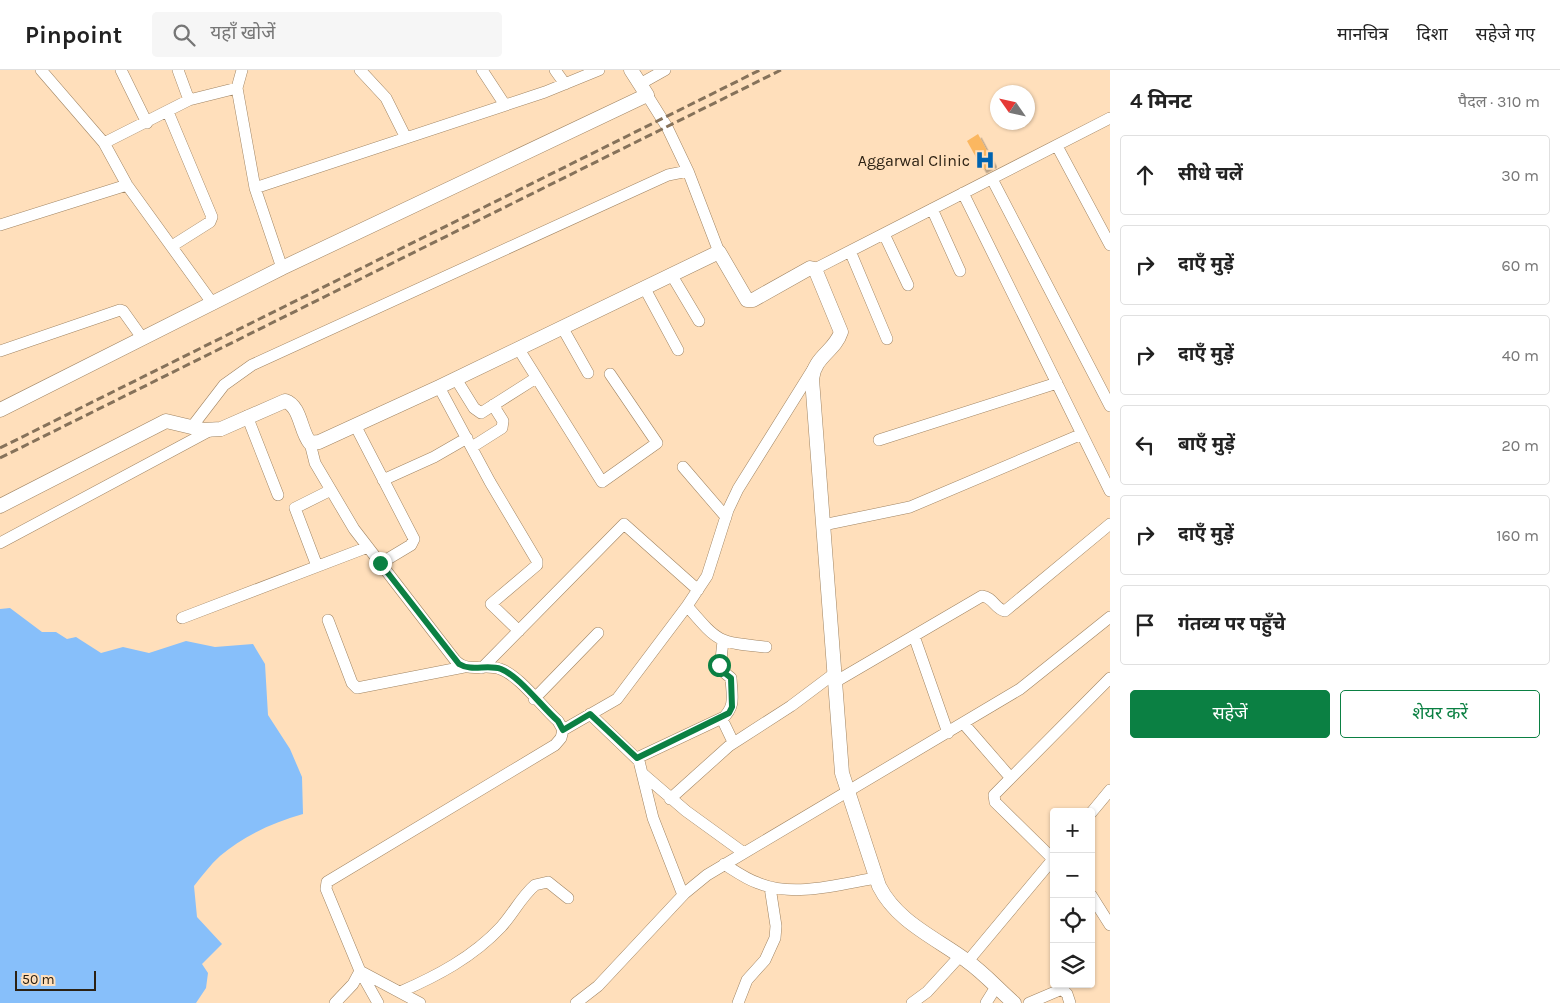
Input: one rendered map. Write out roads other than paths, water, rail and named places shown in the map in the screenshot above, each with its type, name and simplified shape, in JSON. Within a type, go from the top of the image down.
[{"type":"main road","points":[[0,410],[643,90],[631,70]]},
{"type":"main road","points":[[0,506],[166,421],[191,428],[221,429],[278,402],[285,401],[295,407],[304,436],[310,443],[319,442],[456,379],[719,252],[747,300],[753,300],[810,268],[815,269],[841,332],[839,340],[813,368],[842,773],[876,878],[891,906],[936,942],[964,959],[1014,1003]]},
{"type":"street","points":[[41,70],[104,143],[127,186],[213,304]]},
{"type":"street","points":[[121,70],[147,123]]},
{"type":"street","points":[[178,70],[189,100]]},
{"type":"street","points":[[242,70],[237,88],[255,188],[282,268]]},
{"type":"street","points":[[360,70],[386,98],[406,138]]},
{"type":"street","points":[[482,70],[505,105]]},
{"type":"street","points":[[555,70],[565,84]]},
{"type":"street","points":[[255,188],[505,105],[599,70]]},
{"type":"street","points":[[665,70],[643,90],[667,127],[688,170],[719,252]]},
{"type":"street","points":[[104,143],[147,123],[189,100],[237,88]]},
{"type":"street","points":[[168,112],[212,216],[210,222],[172,246]]},
{"type":"street","points":[[815,269],[1110,118]]},
{"type":"street","points":[[1057,146],[1110,245]]},
{"type":"street","points":[[191,428],[224,385],[252,364],[668,175],[688,170]]},
{"type":"street","points":[[992,179],[1110,406]]},
{"type":"street","points":[[0,225],[127,186]]},
{"type":"street","points":[[963,193],[1110,491]]},
{"type":"street","points":[[932,209],[960,271]]},
{"type":"street","points":[[884,234],[908,285]]},
{"type":"street","points":[[850,252],[887,339]]},
{"type":"street","points":[[671,274],[699,321]]},
{"type":"street","points":[[644,287],[678,350]]},
{"type":"street","points":[[0,351],[120,310],[123,311],[143,339]]},
{"type":"street","points":[[562,327],[588,374]]},
{"type":"street","points":[[518,348],[600,480],[605,482],[657,443],[610,374]]},
{"type":"street","points":[[563,730],[611,703],[622,694],[687,606],[713,562],[726,517],[743,479],[813,368]]},
{"type":"street","points":[[456,379],[479,412],[493,406],[536,378]]},
{"type":"street","points":[[879,440],[1056,383]]},
{"type":"street","points":[[439,386],[538,563],[491,604],[519,631]]},
{"type":"street","points":[[383,480],[503,426],[493,406]]},
{"type":"street","points":[[247,416],[278,495]]},
{"type":"street","points":[[355,425],[414,541],[411,545],[380,563]]},
{"type":"street","points":[[0,543],[211,430]]},
{"type":"street","points":[[823,524],[917,505],[1082,434]]},
{"type":"street","points":[[310,443],[315,464],[368,547],[455,660],[464,667]]},
{"type":"street","points":[[683,467],[726,517]]},
{"type":"street","points":[[317,566],[296,508],[331,490]]},
{"type":"street","points":[[482,668],[624,524],[698,590]]},
{"type":"street","points":[[670,799],[733,742],[835,677],[914,636],[982,596],[989,597],[1001,610],[1005,611],[1110,524]]},
{"type":"street","points":[[182,618],[368,547]]},
{"type":"street","points":[[687,606],[708,630],[723,641],[766,647]]},
{"type":"street","points":[[576,1003],[588,1000],[683,895],[701,879],[1020,689],[1110,617]]},
{"type":"street","points":[[328,620],[352,683],[357,688],[464,667],[492,667],[505,671],[558,721],[563,730],[561,738],[555,745],[327,882],[326,890],[360,971],[378,1003]]},
{"type":"street","points":[[534,698],[598,634]]},
{"type":"street","points":[[914,636],[948,732]]},
{"type":"street","points":[[637,758],[722,718],[731,711],[731,676],[724,673],[719,665],[723,641]]},
{"type":"street","points":[[1050,856],[995,802],[994,795],[1110,678]]},
{"type":"street","points":[[590,714],[637,758],[643,774],[653,818],[683,895]]},
{"type":"street","points":[[722,718],[733,742]]},
{"type":"street","points":[[964,724],[1010,777]]},
{"type":"street","points":[[643,774],[670,799],[744,853]]},
{"type":"street","points":[[1094,808],[1110,790]]},
{"type":"street","points":[[912,1003],[964,959],[1050,862]]},
{"type":"street","points":[[724,864],[746,878],[770,887],[810,888],[876,878]]},
{"type":"street","points":[[400,992],[449,968],[479,947],[502,926],[535,885],[548,882],[568,898]]},
{"type":"street","points":[[738,1003],[747,980],[765,960],[775,938],[776,926],[770,887]]},
{"type":"street","points":[[1093,898],[1110,925]]},
{"type":"street","points":[[360,971],[420,1003]]},
{"type":"street","points":[[335,1003],[353,984],[360,971]]},
{"type":"street","points":[[986,1003],[996,987]]},
{"type":"street","points":[[1029,1003],[1062,989],[1067,994],[1070,1003]]},
{"type":"water","points":[[10,608],[42,632],[56,632],[67,639],[76,637],[101,653],[123,647],[149,653],[186,641],[215,647],[253,644],[265,664],[268,715],[290,749],[302,777],[303,814],[281,821],[239,842],[216,859],[194,886],[197,917],[222,944],[202,964],[208,973],[206,988],[196,1003],[0,1003],[0,609]]},
{"type":"railway","points":[[0,448],[760,70]]},
{"type":"railway","points":[[0,458],[781,70]]},
{"type":"place","name":"Aggarwal Clinic","points":[[985,160]]}]
